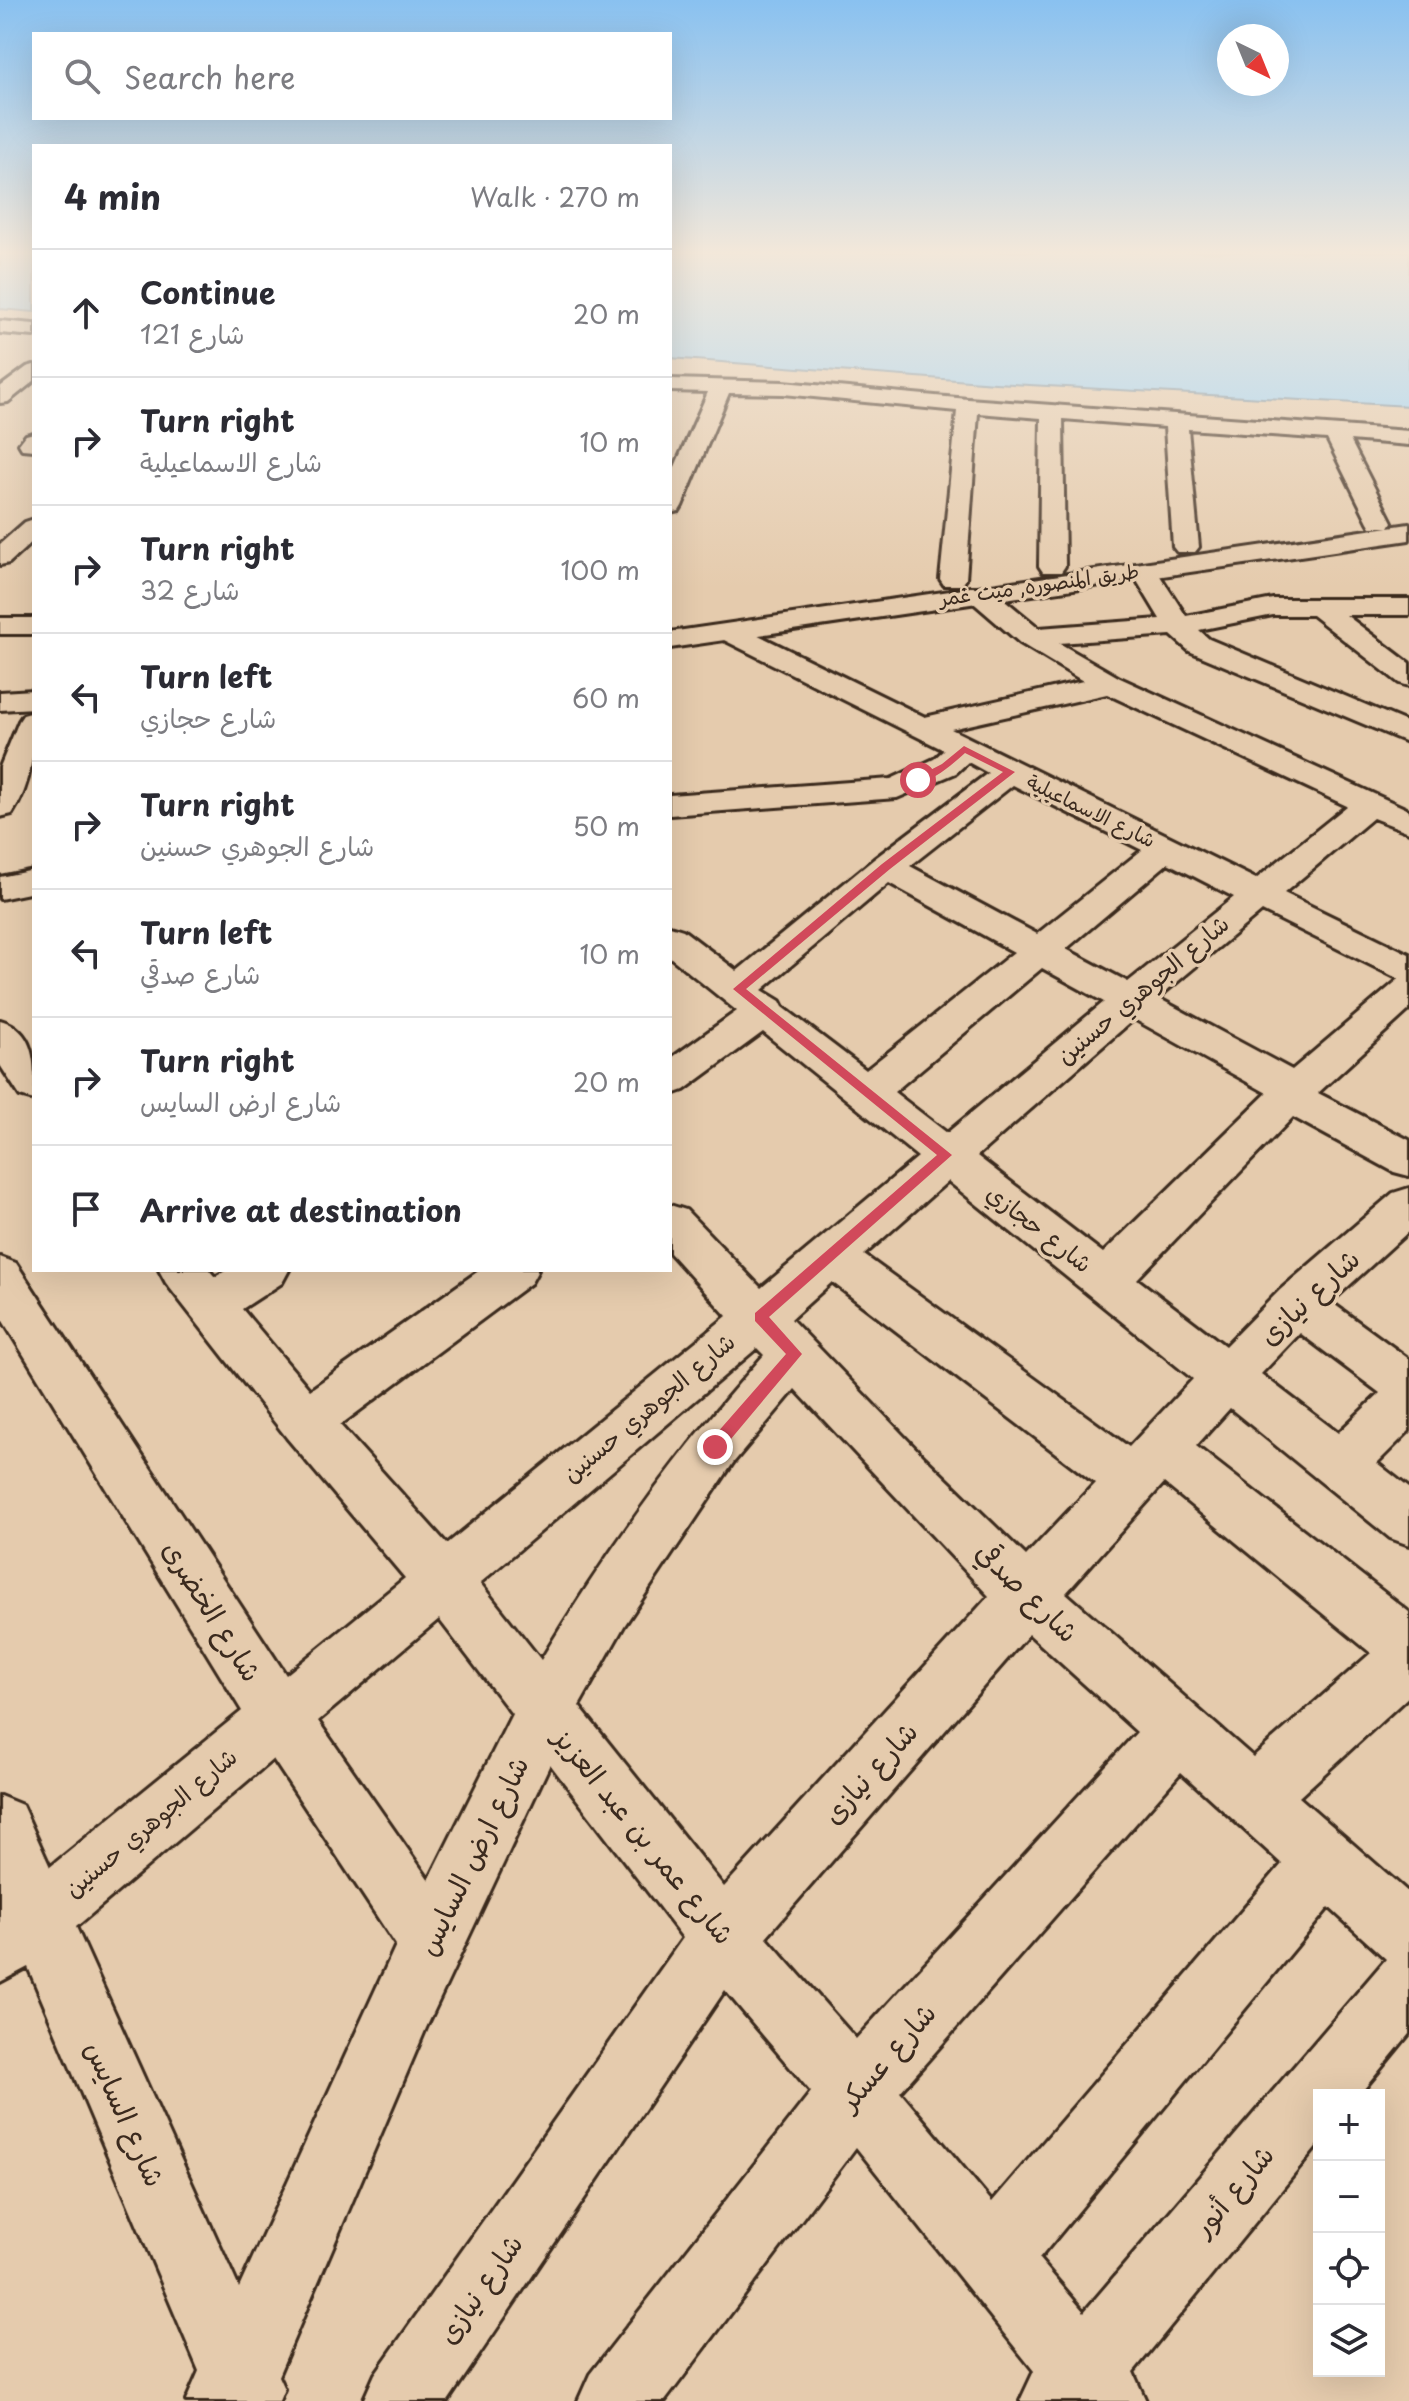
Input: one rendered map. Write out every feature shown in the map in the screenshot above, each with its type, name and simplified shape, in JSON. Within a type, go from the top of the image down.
[{"type":"street","points":[[0,397],[32,373]]},
{"type":"street","points":[[672,385],[783,388],[1052,413],[1409,438]]},
{"type":"street","points":[[672,501],[721,387]]},
{"type":"street","points":[[968,406],[966,586],[1030,637],[1110,684],[1389,813]]},
{"type":"street","points":[[1052,413],[1052,566]]},
{"type":"street","points":[[1176,422],[1186,547]]},
{"type":"street","points":[[1335,433],[1380,522]]},
{"type":"street","name":"طريق المنصوره, ميت غمر","points":[[672,640],[730,632],[1052,566],[1409,518]]},
{"type":"street","points":[[0,557],[32,529]]},
{"type":"street","name":"طريق المنصوره, ميت غمر","points":[[672,622],[966,586],[1144,571],[1409,532]]},
{"type":"street","points":[[1144,571],[1178,626],[1199,645],[1409,734]]},
{"type":"street","points":[[1317,606],[1409,677]]},
{"type":"street","points":[[1030,637],[1178,626],[1273,607],[1409,607]]},
{"type":"street","points":[[0,612],[32,612]]},
{"type":"street","points":[[0,626],[32,626]]},
{"type":"street","name":"شارع الاسماعيلية","points":[[730,632],[1409,969]]},
{"type":"street","points":[[920,727],[1110,684]]},
{"type":"street","points":[[0,701],[27,719],[0,807]]},
{"type":"street","points":[[672,805],[897,788],[945,766],[964,749]]},
{"type":"street","points":[[672,1078],[886,867],[1010,772]]},
{"type":"street","name":"شارع الجوهري حسنين","points":[[20,1934],[442,1579],[778,1335],[831,1256],[946,1155],[1260,893],[1389,813]]},
{"type":"street","points":[[868,1091],[1167,847]]},
{"type":"street","points":[[886,867],[1131,1000],[1409,1160]]},
{"type":"street","points":[[0,888],[32,881]]},
{"type":"street","name":"شارع حجازي","points":[[672,940],[1409,1520]]},
{"type":"street","points":[[1105,1281],[1292,1093],[1409,989]]},
{"type":"street","name":"شارع نيازى","points":[[402,2401],[723,1937],[1027,1595],[1227,1377],[1297,1304],[1409,1205]]},
{"type":"street","name":"شارع صدقي","points":[[672,1225],[907,1475],[1027,1595],[1409,1936]]},
{"type":"street","points":[[831,1256],[1146,1465],[1409,1648]]},
{"type":"street","points":[[196,1287],[258,1272]]},
{"type":"street","points":[[305,1422],[512,1272]]},
{"type":"street","name":"شارع الخضرى","points":[[0,1276],[278,1715],[432,1941]]},
{"type":"street","name":"شارع عمر بن عبد العزيز","points":[[196,1287],[305,1422],[442,1579],[723,1937],[855,2091],[991,2259],[1082,2391]]},
{"type":"street","points":[[1297,1304],[1409,1387]]},
{"type":"street","name":"شارع ارض السايس","points":[[238,2392],[432,1941],[544,1711],[604,1607],[697,1472],[778,1335]]},
{"type":"street","points":[[1340,1465],[1409,1398]]},
{"type":"street","points":[[1253,1797],[1409,1658]]},
{"type":"street","name":"شارع عسكر","points":[[617,2401],[855,2091],[1178,1730]]},
{"type":"street","name":"شارع السايس","points":[[0,1827],[20,1934],[238,2392]]},
{"type":"street","points":[[991,2259],[1326,1861]]},
{"type":"street","name":"شارع أنور","points":[[1082,2391],[1409,1982]]},
{"type":"water","points":[[749,364],[1409,364],[1409,406],[995,383]]},
{"type":"route","points":[[715,1447],[795,1354],[760,1317],[946,1155],[739,989],[886,867],[1010,772],[964,749],[945,766],[918,780]]}]
